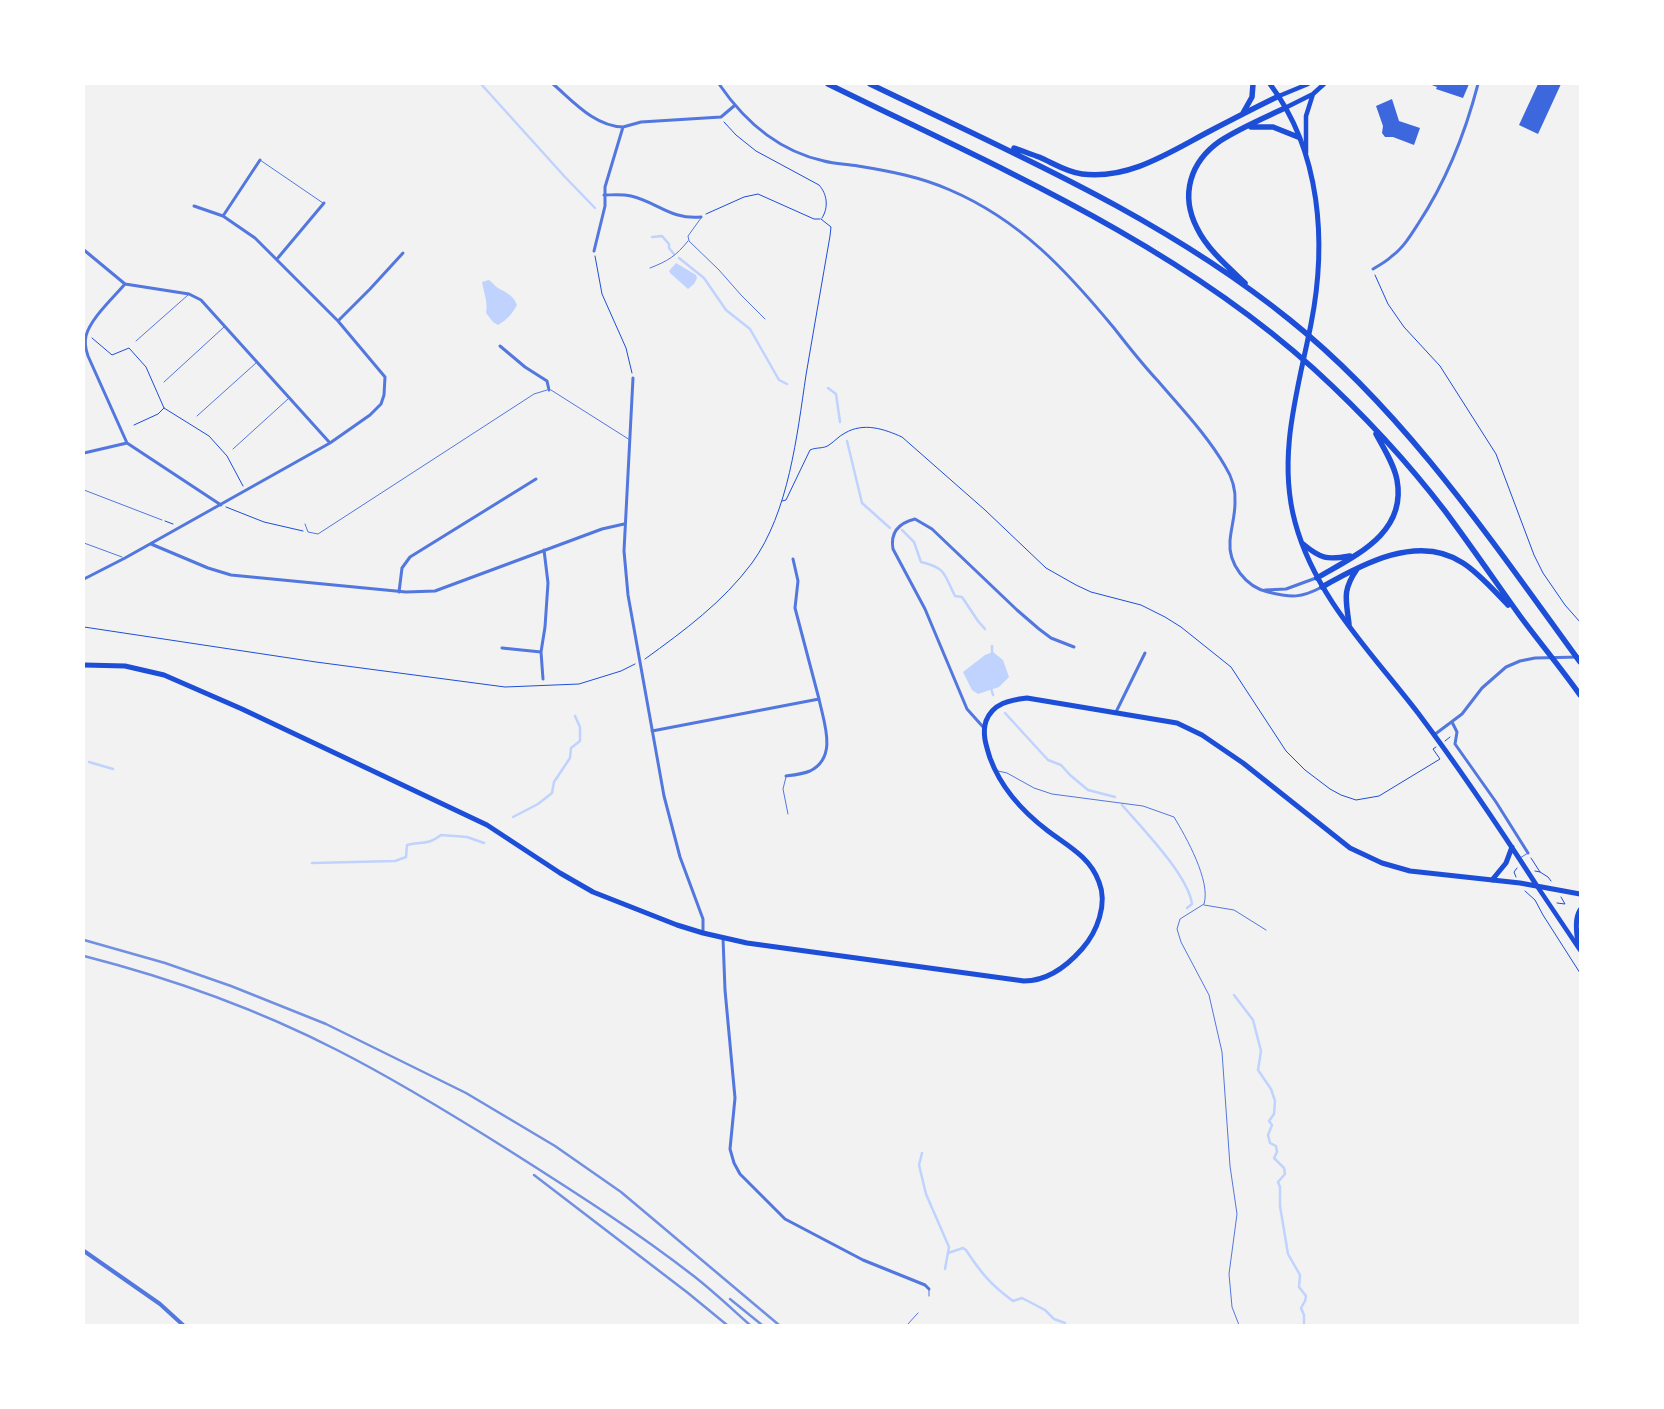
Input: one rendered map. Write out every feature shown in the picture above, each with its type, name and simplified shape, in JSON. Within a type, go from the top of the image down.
[{"type":"highway","points":[[828,84],[1043,190],[1153,251],[1254,321],[1313,369],[1396,452],[1444,511],[1580,695]]},
{"type":"highway","points":[[870,84],[988,139],[1104,197],[1179,241],[1258,294]]},
{"type":"highway","points":[[1244,113],[1252,97],[1254,84]]},
{"type":"highway","points":[[988,139],[1038,157],[1063,169],[1097,175],[1116,173],[1136,168],[1158,159],[1279,96]]},
{"type":"highway","points":[[1285,108],[1221,140],[1206,152],[1193,170],[1189,184],[1191,214],[1197,229],[1224,263],[1325,351],[1370,395],[1411,440],[1460,499],[1580,662]]},
{"type":"highway","points":[[1246,128],[1273,126],[1298,138]]},
{"type":"highway","points":[[1317,578],[1372,544],[1388,526],[1394,513],[1398,498],[1397,479],[1391,463],[1372,428]]},
{"type":"highway","points":[[1302,544],[1314,553],[1328,559],[1352,556]]},
{"type":"highway","points":[[1322,587],[1357,569],[1393,554],[1427,550],[1462,561],[1476,572],[1522,619]]},
{"type":"highway","points":[[1349,624],[1346,591],[1348,582],[1357,569]]},
{"type":"main road","points":[[1270,84],[1285,108],[1306,157],[1313,186],[1320,240],[1315,303],[1288,440],[1289,487],[1292,508],[1302,544],[1322,587],[1441,744],[1486,807],[1579,948]]},
{"type":"main road","points":[[1279,96],[1308,84]]},
{"type":"main road","points":[[1285,108],[1313,94],[1324,84]]},
{"type":"main road","points":[[1306,157],[1306,116],[1313,94]]},
{"type":"main road","points":[[84,664],[125,666],[164,675],[487,825],[560,873],[593,892],[703,933],[723,938],[1024,981],[1039,980],[1053,974],[1076,956],[1086,944],[1100,917],[1102,902],[1100,883],[1087,861],[1035,821],[1009,793],[995,771],[985,742],[984,728],[988,717],[994,710],[1003,702],[1027,698],[1177,723],[1202,735],[1243,763],[1336,837],[1364,856],[1382,863],[1410,871],[1520,883],[1580,894]]},
{"type":"main road","points":[[1492,880],[1506,863],[1512,847]]},
{"type":"main road","points":[[1579,948],[1577,926],[1578,912],[1580,910]]},
{"type":"street","points":[[553,84],[598,121],[616,127],[641,122],[721,117],[734,106]]},
{"type":"street","points":[[719,84],[734,106],[744,116],[772,140],[800,154],[827,162],[858,166],[919,179],[949,190],[987,209],[1017,228],[1037,245],[1090,300],[1179,405],[1226,467],[1234,486],[1235,498],[1230,542],[1232,557],[1237,569],[1244,578],[1261,591],[1294,597],[1307,594],[1322,587]]},
{"type":"street","points":[[1373,269],[1393,256],[1411,235],[1430,207],[1451,166],[1473,105],[1478,84]]},
{"type":"street","points":[[594,251],[604,206],[604,195],[623,127]]},
{"type":"street","points":[[222,216],[260,160]]},
{"type":"street","points":[[604,195],[620,194],[633,196],[674,215],[692,218],[701,217]]},
{"type":"street","points":[[277,259],[324,203]]},
{"type":"street","points":[[84,579],[221,505],[330,443],[370,415],[381,404],[384,394],[384,377],[338,321],[277,259],[255,238],[222,216],[194,206]]},
{"type":"street","points":[[84,250],[125,284],[189,294],[201,300],[330,443]]},
{"type":"street","points":[[338,321],[365,295],[403,253]]},
{"type":"street","points":[[125,284],[93,322],[86,334],[85,346],[88,356],[127,443],[221,505]]},
{"type":"street","points":[[500,346],[525,367],[548,381],[549,390]]},
{"type":"street","points":[[633,378],[624,524],[624,551],[628,595],[664,796],[680,857],[703,919],[703,933]]},
{"type":"street","points":[[84,453],[127,443]]},
{"type":"street","points":[[399,592],[402,568],[410,557],[536,479]]},
{"type":"street","points":[[984,728],[967,709],[925,610],[893,549],[894,533],[900,526],[915,519],[923,522],[1039,629],[1052,638],[1074,648]]},
{"type":"street","points":[[150,544],[208,568],[231,574],[399,592],[435,591],[602,529],[624,524]]},
{"type":"street","points":[[543,679],[541,652],[548,583],[544,550]]},
{"type":"street","points":[[786,776],[810,771],[824,758],[828,744],[819,699],[794,608],[798,581],[793,559]]},
{"type":"street","points":[[1261,591],[1286,589],[1317,578]]},
{"type":"street","points":[[502,648],[541,652]]},
{"type":"street","points":[[1116,712],[1144,654]]},
{"type":"street","points":[[1434,735],[1471,705],[1482,688],[1506,667],[1520,661],[1535,658],[1580,657]]},
{"type":"street","points":[[652,731],[819,699]]},
{"type":"street","points":[[1452,722],[1456,732],[1455,744],[1496,802],[1528,853]]},
{"type":"street","points":[[723,938],[725,990],[735,1098],[730,1149],[740,1174],[785,1219],[863,1260],[925,1285],[929,1289]]},
{"type":"street","points":[[84,1251],[160,1304],[183,1325]]},
{"type":"lane","points":[[260,160],[324,203]]},
{"type":"lane","points":[[701,217],[688,236],[689,241],[766,319]]},
{"type":"lane","points":[[650,268],[668,261],[678,254],[689,241]]},
{"type":"lane","points":[[136,342],[189,294]]},
{"type":"lane","points":[[164,382],[224,326]]},
{"type":"lane","points":[[197,416],[257,362]]},
{"type":"lane","points":[[305,524],[308,532],[318,534],[534,394],[544,390],[549,390],[630,441]]},
{"type":"lane","points":[[233,449],[289,398]]},
{"type":"lane","points":[[84,490],[162,520]]},
{"type":"lane","points":[[84,542],[125,558]]},
{"type":"lane","points":[[995,771],[1007,773],[1034,788],[1052,794],[1143,806],[1174,817],[1192,849],[1203,882],[1204,904]]},
{"type":"lane","points":[[786,776],[783,790],[788,814]]},
{"type":"lane","points":[[1520,858],[1528,853]]},
{"type":"lane","points":[[1239,1325],[1232,1307],[1229,1274],[1238,1214],[1230,1166],[1222,1052],[1209,995],[1181,942],[1177,929],[1180,919],[1204,904],[1234,910],[1266,930]]},
{"type":"lane","points":[[929,1289],[929,1296]]},
{"type":"lane","points":[[907,1325],[918,1313]]},
{"type":"path","points":[[721,117],[732,131],[756,150],[819,185],[824,192],[826,200],[822,219]]},
{"type":"path","points":[[84,627],[316,662],[505,687],[580,684],[621,671],[640,662],[682,632],[730,590],[753,561],[766,540],[782,501],[799,428],[830,236],[831,227],[822,219],[814,219],[758,194],[752,194],[701,217]]},
{"type":"path","points":[[594,251],[602,294],[626,348],[633,378]]},
{"type":"path","points":[[1373,269],[1388,304],[1404,327],[1440,366],[1496,454],[1534,555],[1543,573],[1565,605],[1580,622]]},
{"type":"path","points":[[86,334],[112,355],[129,348],[146,367],[164,408],[209,436],[227,456],[246,491]]},
{"type":"path","points":[[134,425],[158,414],[164,408]]},
{"type":"path","points":[[782,501],[786,500],[810,450],[828,447],[847,431],[861,428],[882,428],[902,437],[1057,576],[1084,588],[1141,605],[1165,616],[1232,667],[1286,751],[1330,789],[1356,800],[1379,796],[1440,759],[1433,749],[1441,744]]},
{"type":"path","points":[[221,505],[264,522],[308,532]]},
{"type":"path","points":[[162,520],[180,527]]},
{"type":"path","points":[[1446,727],[1449,736],[1455,744]]},
{"type":"path","points":[[1528,853],[1540,872],[1548,877],[1556,890]]},
{"type":"path","points":[[1520,883],[1535,900],[1543,916],[1580,973]]},
{"type":"water","points":[[676,263],[696,275],[697,278],[694,284],[688,289],[669,271]]},
{"type":"water","points":[[489,280],[512,297],[517,305],[509,316],[498,325],[486,313],[482,282]]},
{"type":"water","points":[[993,652],[1003,660],[1009,677],[999,687],[978,694],[972,690],[963,672],[985,655]]},
{"type":"building","points":[[1429,84],[1469,84],[1463,98],[1436,89],[1437,87]]},
{"type":"building","points":[[1538,84],[1561,84],[1538,134],[1519,125]]},
{"type":"building","points":[[1392,99],[1399,121],[1420,128],[1414,145],[1393,137],[1385,137],[1382,133],[1383,126],[1376,106]]},
{"type":"waterway","points":[[481,84],[595,208]]},
{"type":"waterway","points":[[652,237],[662,236],[674,254]]},
{"type":"waterway","points":[[679,258],[704,278],[726,310],[750,329],[779,380],[787,384]]},
{"type":"waterway","points":[[828,388],[836,394],[840,422]]},
{"type":"waterway","points":[[847,441],[862,503],[890,528]]},
{"type":"waterway","points":[[902,530],[914,542],[921,562],[936,567],[944,573],[955,596],[962,597],[985,629]]},
{"type":"waterway","points":[[992,646],[992,655]]},
{"type":"waterway","points":[[991,688],[993,695]]},
{"type":"waterway","points":[[1005,713],[1048,760],[1061,765],[1088,790],[1115,797]]},
{"type":"waterway","points":[[513,817],[538,804],[552,793],[554,782],[570,758],[571,748],[580,741],[580,727],[575,716]]},
{"type":"waterway","points":[[89,762],[113,769]]},
{"type":"waterway","points":[[1122,805],[1163,852],[1182,880],[1189,892],[1192,904],[1187,908]]},
{"type":"waterway","points":[[312,863],[395,861],[406,857],[407,845],[428,842],[441,835],[467,837],[484,843]]},
{"type":"waterway","points":[[1234,995],[1253,1020],[1261,1051],[1258,1070],[1271,1089],[1275,1101],[1274,1114],[1269,1121],[1272,1125],[1268,1135],[1270,1143],[1276,1146],[1277,1152],[1274,1158],[1284,1168],[1285,1174],[1278,1182],[1280,1187],[1280,1206],[1288,1254],[1300,1275],[1299,1287],[1306,1296],[1301,1308],[1304,1315],[1304,1325]]},
{"type":"waterway","points":[[922,1153],[919,1165],[926,1194],[949,1247],[945,1269]]},
{"type":"waterway","points":[[948,1253],[963,1248],[998,1290],[1013,1301],[1022,1298],[1045,1310],[1054,1319],[1065,1323]]},
{"type":"railway","points":[[84,940],[165,963],[231,986],[326,1024],[466,1093],[555,1146],[621,1192],[779,1325]]},
{"type":"railway","points":[[84,956],[149,974],[244,1008],[307,1035],[381,1073],[489,1138],[627,1227],[695,1277],[750,1325]]},
{"type":"railway","points":[[534,1175],[727,1325]]},
{"type":"railway","points":[[730,1299],[762,1325]]}]
